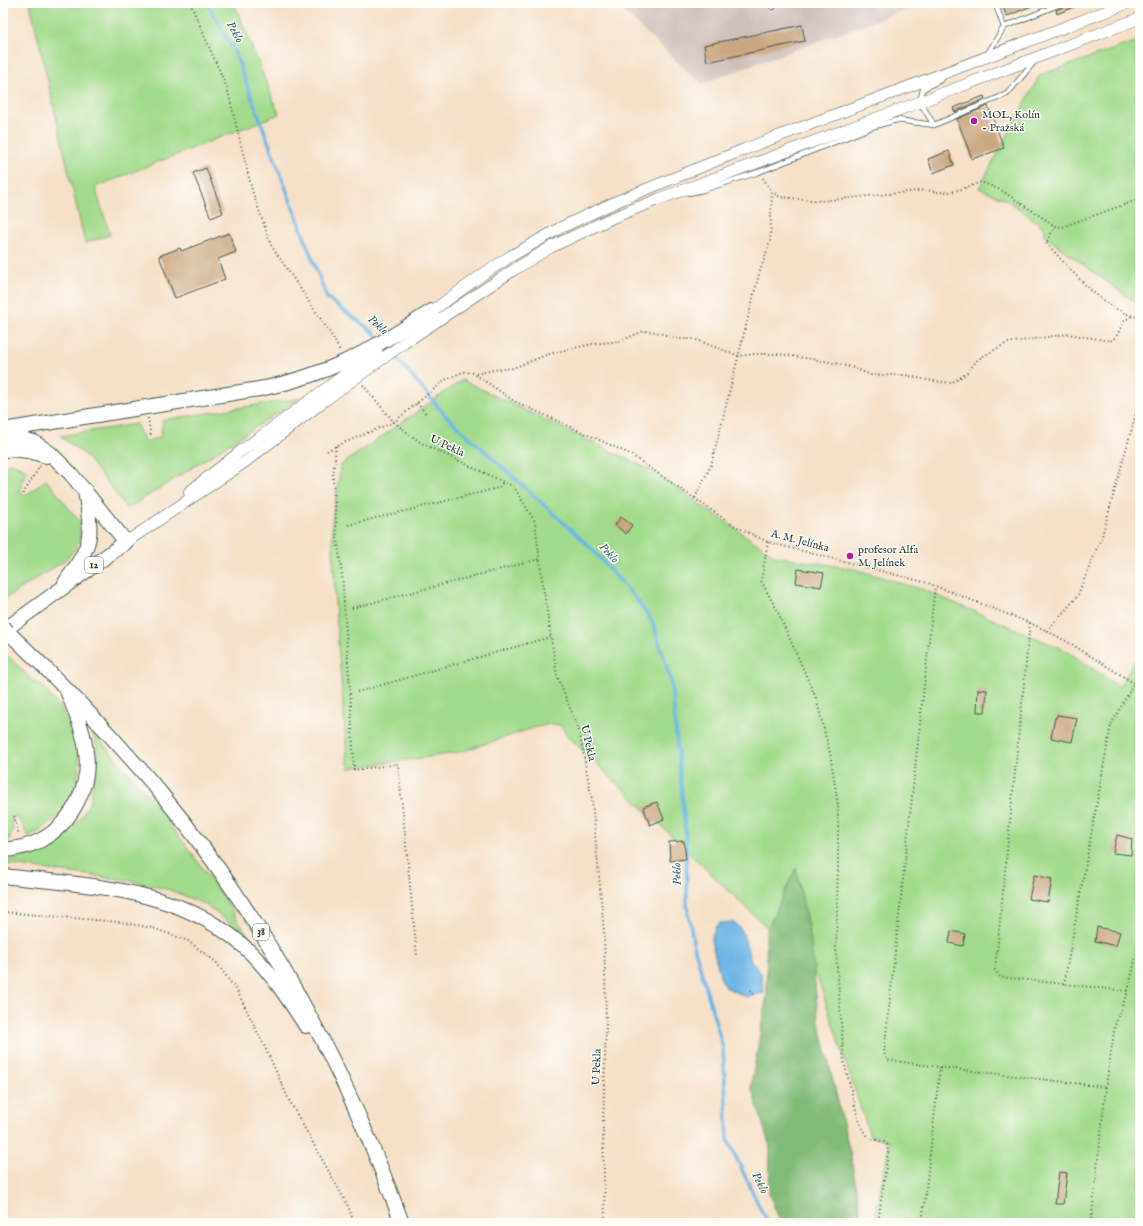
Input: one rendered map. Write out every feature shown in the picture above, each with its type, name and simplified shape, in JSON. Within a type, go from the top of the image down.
[{"type":"main road","points":[[3,430],[265,388],[314,375],[344,362],[365,361],[400,337],[432,311]]},
{"type":"main road","points":[[3,436],[34,442],[50,453],[72,474],[126,542]]},
{"type":"main road","points":[[3,450],[9,449],[28,451],[46,456],[59,463],[72,474]]},
{"type":"main road","points":[[62,588],[83,554],[89,538],[89,520],[84,490]]},
{"type":"main road","name":"12","points":[[4,629],[126,542]]},
{"type":"main road","name":"38","points":[[4,629],[45,667],[122,748],[154,786],[212,861],[244,906],[288,977],[345,1084],[386,1180],[402,1223]]},
{"type":"main road","points":[[3,850],[23,847],[42,840],[62,824],[77,804],[84,784],[87,763],[86,752],[80,726],[66,689]]},
{"type":"main road","points":[[3,876],[127,891],[166,902],[190,911],[210,922],[250,953],[275,980],[345,1084]]},
{"type":"street","points":[[432,311],[504,260],[590,213],[745,149],[1128,3]]},
{"type":"street","points":[[400,337],[551,247],[612,218],[1140,18]]},
{"type":"street","points":[[126,542],[245,462],[357,377],[365,361]]},
{"type":"street","points":[[126,542],[241,451],[365,361]]},
{"type":"lane","points":[[995,3],[1004,27]]},
{"type":"lane","points":[[934,125],[920,102],[923,89],[987,56],[1004,27],[1063,3]]},
{"type":"lane","points":[[659,199],[703,190],[759,172],[875,126],[897,120],[934,125],[1007,94],[1039,56]]},
{"type":"path","points":[[190,3],[227,88],[252,190],[272,245],[332,336],[344,362]]},
{"type":"path","points":[[759,172],[772,192],[780,197],[821,201],[927,190],[936,192],[958,191],[981,182],[1002,190],[1055,226],[1062,227],[1140,198]]},
{"type":"path","points":[[695,498],[711,465],[759,274],[770,242],[772,192]]},
{"type":"path","points":[[1055,226],[1046,243],[1086,286],[1119,310],[1132,316],[1140,317]]},
{"type":"path","points":[[327,451],[394,422],[445,380],[452,376],[464,372],[476,374],[513,368],[549,354],[592,344],[620,341],[644,331],[656,332],[680,339],[694,339],[739,356],[755,354],[780,354],[854,368],[871,375],[905,374],[927,380],[951,383],[966,374],[978,359],[1007,343],[1068,334],[1110,341],[1116,337],[1124,320],[1132,316]]},
{"type":"path","name":"A. M. Jelínka","points":[[476,374],[514,401],[630,454],[733,525],[768,542],[920,581],[1030,623],[1073,645],[1140,687]]},
{"type":"path","name":"U Pekla","points":[[357,377],[394,422],[421,442],[514,487],[536,522],[550,637],[557,676],[579,730],[592,800],[604,931],[606,1022],[603,1129],[606,1223]]},
{"type":"path","points":[[1047,631],[1077,597],[1099,542],[1140,399]]},
{"type":"path","points":[[417,403],[427,415]]},
{"type":"path","points":[[147,407],[151,437]]},
{"type":"path","points":[[336,446],[333,483],[337,538],[342,574],[354,770],[398,764],[417,956]]},
{"type":"path","points":[[23,494],[46,456]]},
{"type":"path","points":[[348,526],[498,488],[503,482]]},
{"type":"path","points":[[768,542],[761,581],[778,610],[816,698],[830,753],[838,804],[836,952],[844,1062],[858,1118],[864,1132],[868,1138],[884,1142],[887,1145],[888,1152],[878,1223]]},
{"type":"path","points":[[352,608],[540,559]]},
{"type":"path","points":[[935,586],[884,1053],[887,1060],[1106,1087]]},
{"type":"path","points":[[1030,623],[995,970],[1000,977],[1128,991]]},
{"type":"path","points":[[357,692],[550,637]]},
{"type":"path","points":[[1064,984],[1111,726],[1134,683]]},
{"type":"path","points":[[14,816],[23,847]]},
{"type":"path","points":[[3,912],[119,922],[153,928],[188,941],[216,962],[237,991],[289,1100],[348,1206],[354,1223]]},
{"type":"path","points":[[1091,1223],[1106,1087],[1115,1025],[1128,991],[1140,938]]},
{"type":"path","points":[[751,990],[755,997]]},
{"type":"path","points":[[922,1223],[940,1067]]},
{"type":"shaded area","points":[[614,3],[924,3],[701,84]]},
{"type":"green space","points":[[30,3],[234,3],[279,114],[95,187],[110,235],[85,243]]},
{"type":"green space","points":[[1140,40],[1140,306],[1043,235],[1046,230],[1028,215],[1007,200],[979,188],[1040,75]]},
{"type":"green space","points":[[462,380],[650,470],[775,556],[854,569],[924,590],[1067,651],[1119,687],[1134,661],[1140,661],[1140,1223],[874,1223],[890,1141],[870,1136],[817,976],[570,738],[568,738],[561,726],[550,724],[533,728],[457,753],[349,768],[335,604],[332,521],[341,465]]},
{"type":"green space","points":[[301,398],[127,509],[84,454],[60,436],[136,424],[145,442],[160,437],[163,420]]},
{"type":"green space","points":[[11,463],[27,470],[19,492],[26,495],[46,480],[81,523],[80,536],[75,550],[64,561],[3,600],[3,465]]},
{"type":"green space","points":[[6,654],[35,683],[41,684],[65,715],[78,744],[79,770],[73,793],[61,814],[40,831],[28,836],[18,817],[12,819],[13,831],[7,843],[3,843],[3,655]]},
{"type":"green space","points":[[90,729],[149,797],[211,879],[249,937],[204,904],[170,890],[134,881],[3,864],[3,861],[24,857],[49,847],[67,833],[81,818],[90,802],[97,765],[97,747]]},
{"type":"green space","points":[[796,868],[811,941],[818,1017],[851,1157],[862,1223],[781,1223],[769,1194],[770,1147],[751,1086],[767,995],[766,932]]},
{"type":"water","points":[[733,922],[742,930],[751,961],[761,973],[764,993],[746,997],[725,987],[721,979],[711,940],[715,927],[720,923]]},
{"type":"building","points":[[1001,3],[1039,3],[1007,16]]},
{"type":"building","points":[[1067,3],[1083,3],[1057,14],[1056,10],[1065,6]]},
{"type":"building","points":[[802,25],[805,41],[707,62],[704,45]]},
{"type":"building","points":[[984,96],[985,99],[955,112],[953,108]]},
{"type":"building","points":[[988,106],[1004,148],[972,159],[957,119]]},
{"type":"building","points":[[949,151],[954,165],[933,173],[928,159]]},
{"type":"building","points":[[206,168],[223,213],[211,218],[193,173]]},
{"type":"building","points":[[229,233],[236,252],[218,259],[225,279],[175,298],[159,256],[180,248],[181,251]]},
{"type":"building","points":[[621,517],[632,525],[626,534],[615,525]]},
{"type":"building","points":[[798,569],[824,573],[821,587],[796,583]]},
{"type":"building","points":[[978,689],[987,690],[985,712],[977,712]]},
{"type":"building","points":[[1057,715],[1077,718],[1072,742],[1051,738]]},
{"type":"building","points":[[657,802],[664,819],[650,825],[643,807]]},
{"type":"building","points":[[1117,835],[1132,839],[1131,855],[1113,853]]},
{"type":"building","points":[[684,841],[686,859],[670,861],[669,842]]},
{"type":"building","points":[[1034,875],[1052,879],[1048,902],[1029,899]]},
{"type":"building","points":[[1097,927],[1120,932],[1116,946],[1095,941]]},
{"type":"building","points":[[951,931],[965,934],[963,946],[949,943]]},
{"type":"building","points":[[1059,1172],[1067,1173],[1063,1204],[1055,1204]]},
{"type":"waterway","name":"Peklo","points":[[207,3],[235,53],[327,298],[373,332],[380,340]]},
{"type":"waterway","name":"Peklo","points":[[393,354],[445,415],[589,546],[637,600],[653,623],[671,681],[686,837],[687,906],[694,946],[723,1048],[728,1140],[761,1210],[769,1223]]},
{"type":"place","name":"MOL, Kolín - Pražská","points":[[974,121]]},
{"type":"place","name":"profesor Alfa M. Jelínek","points":[[850,556]]}]
